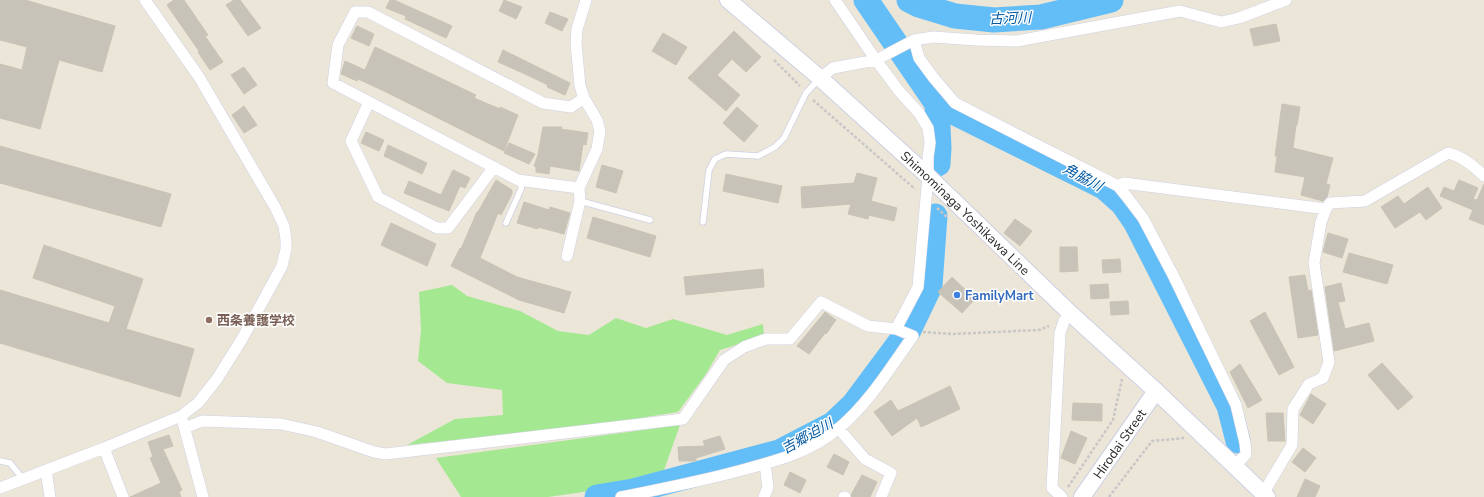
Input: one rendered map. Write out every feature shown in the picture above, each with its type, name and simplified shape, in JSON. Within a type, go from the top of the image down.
[{"type":"main road","name":"Shimominaga Yoshikawa Line","points":[[728,0],[820,78],[928,176],[1067,317],[1156,391],[1235,466],[1264,496]]},
{"type":"main road","name":"Hirodai Street","points":[[1082,497],[1156,391]]},
{"type":"street","points":[[0,488],[104,448],[186,412],[198,403],[217,379],[242,339],[282,266],[286,250],[286,240],[284,226],[275,207],[199,77],[145,0]]},
{"type":"street","points":[[567,256],[580,201],[579,188],[597,150],[600,131],[597,120],[584,98],[580,86],[576,43],[577,29],[586,0]]},
{"type":"street","points":[[621,497],[706,479],[765,464],[800,453],[821,441],[839,429],[865,404],[904,333],[918,287],[928,176],[930,142],[928,128],[918,113],[899,92],[878,59],[835,0]]},
{"type":"street","points":[[820,78],[833,68],[878,59],[911,41],[933,37],[1017,41],[1180,11],[1221,22],[1239,18],[1286,0]]},
{"type":"street","points":[[579,188],[518,180],[333,83],[338,45],[355,12],[368,12],[542,102],[571,108],[584,98]]},
{"type":"street","points":[[911,41],[919,58],[955,103],[1118,186],[1143,218],[1173,275],[1236,405],[1245,443],[1246,454],[1235,466]]},
{"type":"street","points":[[369,102],[351,141],[378,197],[437,228],[448,228],[494,167]]},
{"type":"street","points":[[1264,496],[1292,445],[1293,409],[1309,384],[1323,378],[1329,362],[1314,263],[1321,222],[1330,202],[1365,201],[1448,153],[1458,155],[1476,167],[1484,176]]},
{"type":"street","points":[[1118,186],[1124,184],[1326,209]]},
{"type":"street","points":[[184,428],[202,421],[280,424],[317,432],[374,452],[386,454],[683,419],[724,360],[744,347],[766,339],[790,339],[821,302],[868,326],[904,333]]},
{"type":"street","points":[[1062,497],[1052,488],[1060,333],[1067,317]]},
{"type":"street","points":[[186,412],[202,421]]},
{"type":"street","points":[[186,412],[184,428],[203,497]]},
{"type":"street","points":[[839,429],[865,459],[891,473],[881,497]]},
{"type":"street","points":[[104,448],[123,497]]},
{"type":"street","points":[[764,497],[768,487],[765,464]]},
{"type":"street","points":[[46,470],[50,497]]},
{"type":"lane","points":[[704,222],[708,170],[715,159],[726,154],[758,156],[775,147],[784,138],[806,93],[820,78]]},
{"type":"lane","points":[[506,223],[521,189],[522,180]]},
{"type":"lane","points":[[580,201],[650,220]]},
{"type":"lane","points":[[0,461],[10,463],[23,479]]},
{"type":"path","points":[[769,55],[806,93],[949,219]]},
{"type":"path","points":[[904,333],[916,331],[952,334],[1039,330],[1067,317]]},
{"type":"path","points":[[1062,497],[1113,420],[1122,379],[1117,374]]},
{"type":"path","points":[[1109,497],[1152,441],[1186,437]]},
{"type":"green space","points":[[452,285],[467,296],[520,311],[558,331],[589,335],[616,318],[646,328],[673,319],[727,335],[763,324],[764,336],[720,350],[706,374],[678,412],[590,426],[407,445],[455,419],[503,415],[502,390],[447,383],[418,361],[421,330],[419,292]]},
{"type":"green space","points":[[680,425],[664,470],[590,491],[548,497],[461,497],[436,458]]},
{"type":"building","points":[[0,0],[25,0],[115,26],[102,72],[59,60],[40,129],[0,118],[0,64],[22,70],[27,47],[0,40]]},
{"type":"building","points":[[174,0],[184,0],[208,35],[205,36],[223,62],[210,70],[198,52],[199,51],[167,5]]},
{"type":"building","points":[[234,0],[240,0],[261,28],[248,36],[226,5]]},
{"type":"building","points":[[390,0],[394,0],[452,26],[446,38],[405,19],[406,16],[386,8]]},
{"type":"building","points":[[504,0],[522,7],[516,19],[499,11]]},
{"type":"building","points":[[550,12],[568,19],[562,31],[545,23]]},
{"type":"building","points":[[1276,24],[1280,41],[1254,46],[1250,29]]},
{"type":"building","points":[[357,26],[374,34],[369,46],[351,38]]},
{"type":"building","points":[[734,31],[761,57],[746,72],[732,59],[717,75],[740,95],[726,111],[688,78]]},
{"type":"building","points":[[663,33],[687,47],[676,65],[652,51]]},
{"type":"building","points":[[375,47],[476,95],[474,98],[518,115],[504,151],[384,91],[358,79],[357,81],[341,74],[345,61],[365,70]]},
{"type":"building","points":[[503,50],[570,83],[565,95],[547,87],[548,85],[498,62]]},
{"type":"building","points":[[244,67],[257,85],[244,94],[231,75]]},
{"type":"building","points":[[1282,104],[1300,107],[1293,148],[1333,158],[1326,184],[1330,185],[1327,197],[1323,201],[1301,195],[1305,177],[1275,172],[1277,156],[1275,156]]},
{"type":"building","points":[[244,106],[257,125],[244,133],[232,115]]},
{"type":"building","points":[[737,107],[758,126],[744,142],[723,123]]},
{"type":"building","points":[[543,127],[562,127],[561,129],[588,133],[586,145],[583,144],[579,171],[550,166],[549,174],[536,172],[536,167],[534,166],[538,155]]},
{"type":"building","points":[[366,132],[384,140],[379,151],[361,143]]},
{"type":"building","points":[[509,143],[535,154],[529,164],[504,153]]},
{"type":"building","points":[[388,145],[427,163],[422,174],[384,156]]},
{"type":"building","points":[[0,146],[171,194],[161,227],[0,183]]},
{"type":"building","points":[[602,165],[623,171],[616,193],[596,187]]},
{"type":"building","points":[[453,170],[470,178],[465,188],[460,186],[449,211],[404,193],[409,181],[441,195]]},
{"type":"building","points":[[857,173],[877,178],[871,201],[897,208],[894,221],[869,215],[868,219],[848,214],[851,204],[802,208],[801,187],[854,183]]},
{"type":"building","points":[[726,174],[782,186],[778,203],[723,191]]},
{"type":"building","points":[[496,180],[512,190],[512,194],[501,215],[498,213],[480,258],[517,277],[571,292],[564,313],[519,300],[451,266],[460,248],[461,249],[477,212]]},
{"type":"building","points":[[1459,180],[1478,188],[1473,199],[1477,200],[1484,184],[1484,225],[1469,219],[1473,210],[1440,196],[1444,187],[1454,191]]},
{"type":"building","points":[[1428,187],[1442,208],[1426,220],[1420,212],[1395,228],[1381,207],[1398,196],[1404,204]]},
{"type":"building","points":[[524,202],[549,210],[550,207],[570,213],[564,234],[517,223]]},
{"type":"building","points":[[593,217],[656,236],[650,257],[587,238]]},
{"type":"building","points":[[1015,219],[1032,231],[1020,246],[1004,233]]},
{"type":"building","points":[[391,223],[436,244],[427,266],[381,245]]},
{"type":"building","points":[[1328,233],[1348,239],[1342,258],[1323,252]]},
{"type":"building","points":[[44,245],[143,279],[126,329],[194,349],[180,397],[0,343],[0,290],[109,323],[115,306],[33,278]]},
{"type":"building","points":[[1060,247],[1077,247],[1078,271],[1060,272]]},
{"type":"building","points":[[1349,253],[1393,265],[1387,284],[1343,272]]},
{"type":"building","points":[[1120,259],[1121,272],[1103,273],[1102,260]]},
{"type":"building","points":[[763,269],[764,287],[686,295],[684,277]]},
{"type":"building","points":[[1305,275],[1308,291],[1311,290],[1318,335],[1298,338],[1289,277]]},
{"type":"building","name":"FamilyMart","points":[[952,277],[975,299],[962,313],[938,292]]},
{"type":"building","points":[[1341,283],[1345,301],[1338,302],[1345,329],[1369,323],[1374,341],[1334,351],[1325,287]]},
{"type":"building","points":[[1108,284],[1109,298],[1091,299],[1090,285]]},
{"type":"building","points":[[1128,301],[1129,314],[1111,315],[1110,302]]},
{"type":"building","points":[[825,312],[836,320],[809,354],[797,346]]},
{"type":"building","points":[[1265,312],[1294,367],[1279,375],[1250,321]]},
{"type":"building","points":[[1382,363],[1413,397],[1398,410],[1368,375]]},
{"type":"building","points":[[1240,364],[1262,400],[1248,408],[1230,372]]},
{"type":"building","points":[[950,386],[960,409],[921,427],[917,418],[892,436],[874,412],[891,400],[898,411]]},
{"type":"building","points":[[1311,394],[1326,404],[1313,424],[1300,415]]},
{"type":"building","points":[[1073,403],[1102,404],[1102,421],[1072,420]]},
{"type":"building","points":[[1266,413],[1283,413],[1285,441],[1268,441]]},
{"type":"building","points":[[1071,431],[1087,438],[1075,464],[1061,458]]},
{"type":"building","points":[[169,435],[173,446],[163,449],[182,490],[179,492],[181,497],[130,497],[161,483],[150,458],[153,457],[148,442]]},
{"type":"building","points":[[720,436],[725,449],[696,458],[696,461],[679,461],[678,447],[705,446],[703,441]]},
{"type":"building","points":[[1303,448],[1316,458],[1305,472],[1292,462]]},
{"type":"building","points":[[834,454],[849,462],[843,475],[827,467]]},
{"type":"building","points":[[790,472],[806,480],[800,493],[784,485]]},
{"type":"building","points":[[862,475],[877,482],[870,497],[852,497],[851,495]]},
{"type":"building","points":[[1305,479],[1320,486],[1315,497],[1297,497]]},
{"type":"waterway","name":"角脇川","points":[[866,0],[937,104],[1104,187],[1123,204],[1136,223],[1229,406],[1238,441]]},
{"type":"waterway","name":"古河川","points":[[909,0],[919,5],[955,16],[994,20],[1041,17],[1111,0]]},
{"type":"waterway","name":"吉郷迫川","points":[[937,104],[939,148],[938,164]]},
{"type":"waterway","name":"吉郷迫川","points":[[597,497],[633,491],[779,452],[833,424],[854,404],[909,330],[930,286],[935,216]]},
{"type":"place","name":"FamilyMart","points":[[957,295]]},
{"type":"place","name":"西条養護学校","points":[[209,320]]}]
